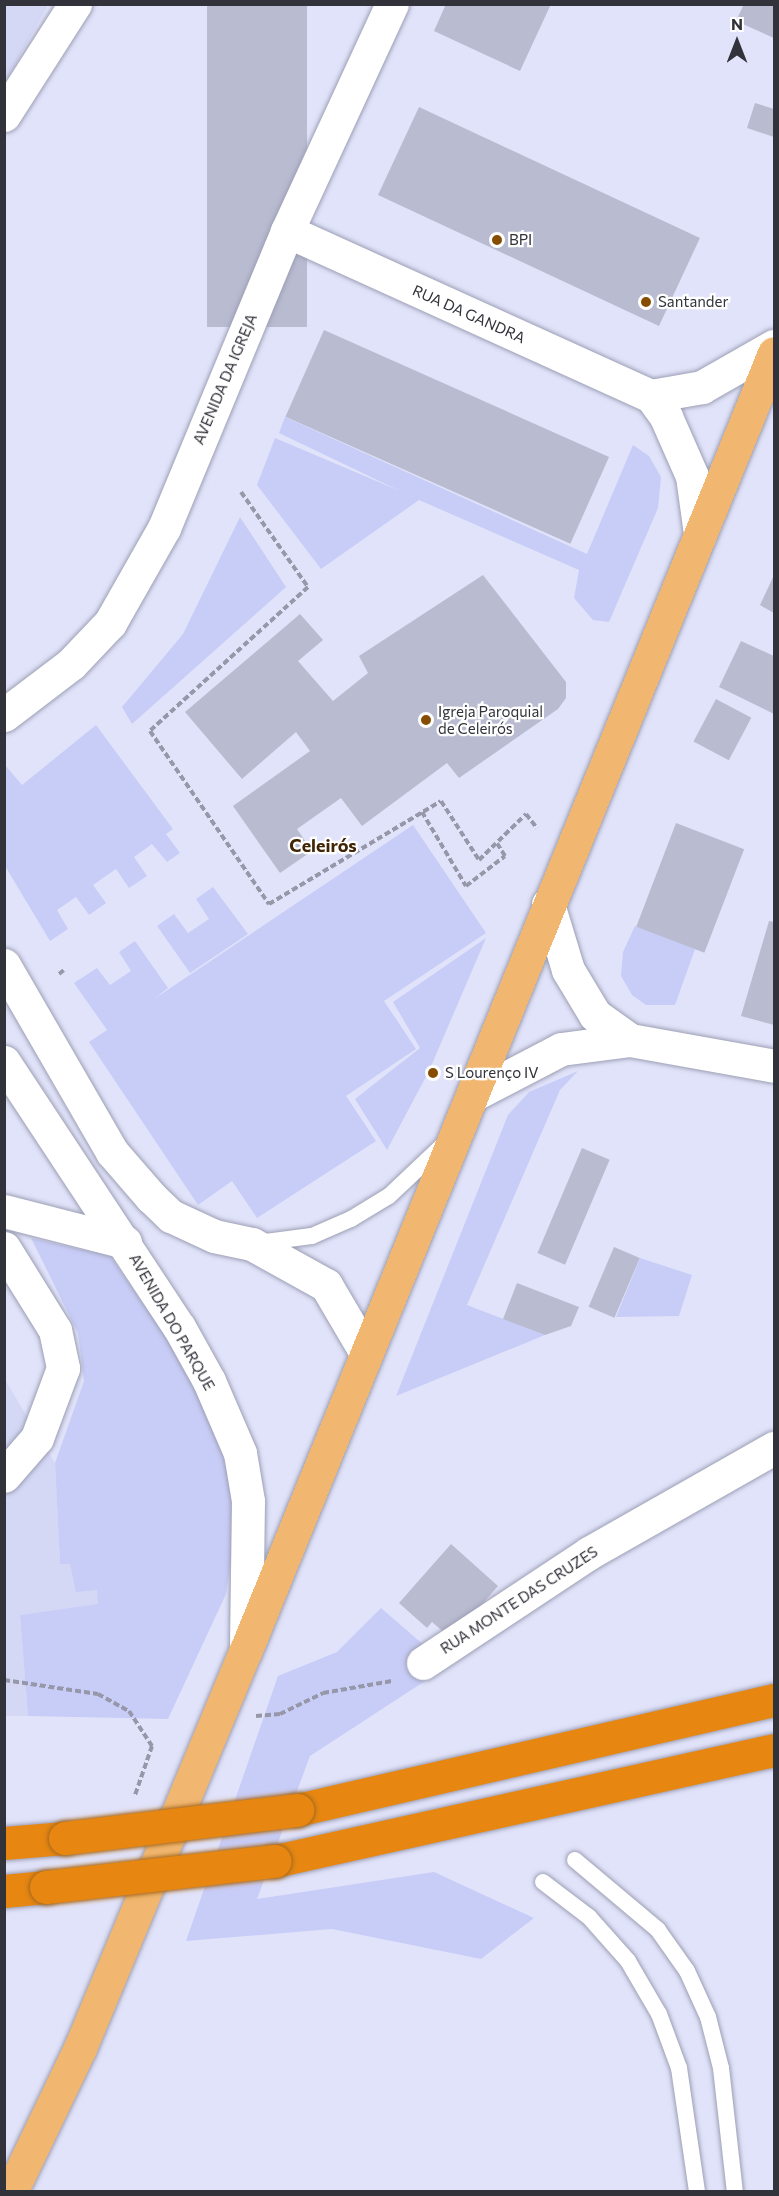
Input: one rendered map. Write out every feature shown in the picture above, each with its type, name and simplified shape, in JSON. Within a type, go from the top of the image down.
[{"type":"highway","points":[[4,1843],[65,1838],[297,1810],[774,1700]]},
{"type":"highway","points":[[4,1891],[275,1861],[774,1750]]},
{"type":"main road","points":[[10,2192],[80,2048],[246,1650],[454,1135],[475,1095],[548,904],[774,353]]},
{"type":"street","points":[[4,115],[75,4]]},
{"type":"street","name":"AVENIDA DA IGREJA","points":[[4,715],[71,664],[110,623],[164,528],[287,231],[392,4]]},
{"type":"street","name":"RUA DA GANDRA","points":[[287,231],[651,396]]},
{"type":"street","points":[[700,534],[692,476],[666,417],[651,396],[702,387],[774,346]]},
{"type":"street","points":[[548,904],[568,970],[595,1015],[630,1040]]},
{"type":"street","points":[[4,964],[112,1152],[151,1197],[171,1216],[203,1231],[252,1244],[326,1285],[366,1353]]},
{"type":"street","points":[[475,1095],[561,1049],[630,1040],[774,1066]]},
{"type":"street","name":"AVENIDA DO PARQUE","points":[[4,1062],[125,1242],[209,1381],[240,1453],[248,1501],[246,1650]]},
{"type":"street","points":[[4,1211],[125,1242]]},
{"type":"street","points":[[4,1248],[55,1330],[63,1368],[37,1438],[4,1476]]},
{"type":"street","name":"RUA MONTE DAS CRUZES","points":[[423,1663],[589,1553],[774,1448]]},
{"type":"lane","points":[[252,1244],[312,1236],[351,1219],[389,1196],[454,1135]]},
{"type":"lane","points":[[574,1860],[658,1930],[687,1971],[708,2017],[721,2068],[735,2192]]},
{"type":"lane","points":[[543,1882],[589,1917],[628,1960],[659,2014],[679,2068],[697,2192]]},
{"type":"path","points":[[242,492],[308,587],[150,731],[268,904],[441,801],[479,860],[526,813],[537,828]]},
{"type":"path","points":[[422,812],[466,886],[505,856],[497,843]]},
{"type":"path","points":[[59,974],[64,970]]},
{"type":"path","points":[[252,1716],[280,1714],[322,1693],[405,1678],[423,1663]]},
{"type":"path","points":[[4,1680],[98,1694],[129,1711],[152,1746],[133,1801]]},
{"type":"shaded area","points":[[4,5],[48,5],[5,83]]},
{"type":"shaded area","points":[[285,417],[587,554],[633,445],[649,456],[661,477],[658,508],[609,622],[593,620],[574,598],[579,570],[419,500],[321,569],[257,485],[275,438],[400,491],[279,433]]},
{"type":"shaded area","points":[[240,517],[286,587],[132,724],[122,707],[183,634]]},
{"type":"shaded area","points":[[96,725],[173,829],[166,834],[180,853],[167,862],[152,844],[134,857],[147,876],[129,888],[116,869],[93,885],[106,903],[89,915],[76,897],[57,910],[68,929],[50,941],[5,866],[5,765],[22,785]]},
{"type":"shaded area","points":[[413,825],[486,933],[384,1001],[416,1049],[346,1096],[376,1141],[257,1218],[232,1181],[198,1205],[89,1042],[107,1030],[74,983],[97,968],[110,985],[131,971],[119,952],[135,941],[168,988],[154,999]]},
{"type":"shaded area","points":[[213,887],[248,934],[190,973],[157,926],[174,914],[188,933],[209,919],[196,899]]},
{"type":"shaded area","points":[[635,926],[695,949],[675,1005],[646,1005],[632,995],[621,976],[623,952]]},
{"type":"shaded area","points":[[486,938],[429,1071],[387,1150],[355,1099],[420,1048],[393,1002]]},
{"type":"shaded area","points":[[578,1071],[560,1090],[467,1305],[545,1335],[396,1396],[508,1115],[529,1092]]},
{"type":"shaded area","points":[[31,1238],[110,1256],[196,1380],[217,1430],[230,1485],[234,1543],[226,1594],[168,1719],[28,1716],[20,1615],[98,1604],[97,1590],[76,1592],[70,1564],[60,1564],[55,1463],[84,1381],[78,1333]]},
{"type":"shaded area","points":[[640,1258],[692,1275],[679,1316],[616,1317]]},
{"type":"shaded area","points":[[4,1378],[55,1463],[60,1564],[70,1564],[97,1590],[99,1605],[20,1615],[28,1716],[5,1716]]},
{"type":"shaded area","points":[[381,1608],[448,1666],[310,1756],[257,1899],[434,1872],[534,1918],[481,1959],[332,1929],[186,1941],[278,1676],[337,1652]]},
{"type":"building","points":[[207,4],[307,4],[307,327],[207,327]]},
{"type":"building","points":[[446,4],[551,4],[520,71],[434,31]]},
{"type":"building","points":[[744,4],[774,4],[774,38],[736,21]]},
{"type":"building","points":[[755,103],[774,109],[774,137],[747,128]]},
{"type":"building","points":[[419,107],[700,238],[659,326],[378,195]]},
{"type":"building","points":[[324,330],[609,457],[570,544],[285,417]]},
{"type":"building","name":"Igreja Paroquial de Celeirós","points":[[483,575],[566,682],[566,698],[558,709],[459,778],[447,763],[362,826],[341,798],[297,829],[312,851],[280,873],[233,806],[310,751],[296,732],[242,779],[185,712],[300,614],[323,640],[298,661],[333,701],[368,673],[359,656]]},
{"type":"building","points":[[774,575],[774,613],[760,605]]},
{"type":"building","points":[[741,641],[774,656],[774,714],[719,687]]},
{"type":"building","points":[[716,699],[751,718],[729,760],[693,741]]},
{"type":"building","points":[[676,823],[744,849],[704,953],[636,927]]},
{"type":"building","points":[[769,921],[774,922],[774,1025],[741,1016]]},
{"type":"building","points":[[582,1148],[610,1160],[565,1265],[537,1253]]},
{"type":"building","points":[[614,1247],[640,1258],[614,1318],[589,1307]]},
{"type":"building","points":[[517,1283],[579,1307],[571,1326],[545,1335],[503,1319]]},
{"type":"building","points":[[451,1544],[498,1586],[452,1639],[432,1622],[427,1628],[399,1603]]},
{"type":"place","name":"BPI","points":[[497,240]]},
{"type":"place","name":"Santander","points":[[646,302]]},
{"type":"place","name":"Igreja Paroquial de Celeirós","points":[[426,720]]},
{"type":"place","name":"S Lourenço IV","points":[[433,1073]]},
{"type":"district","name":"Celeirós","points":[[323,845]]}]
